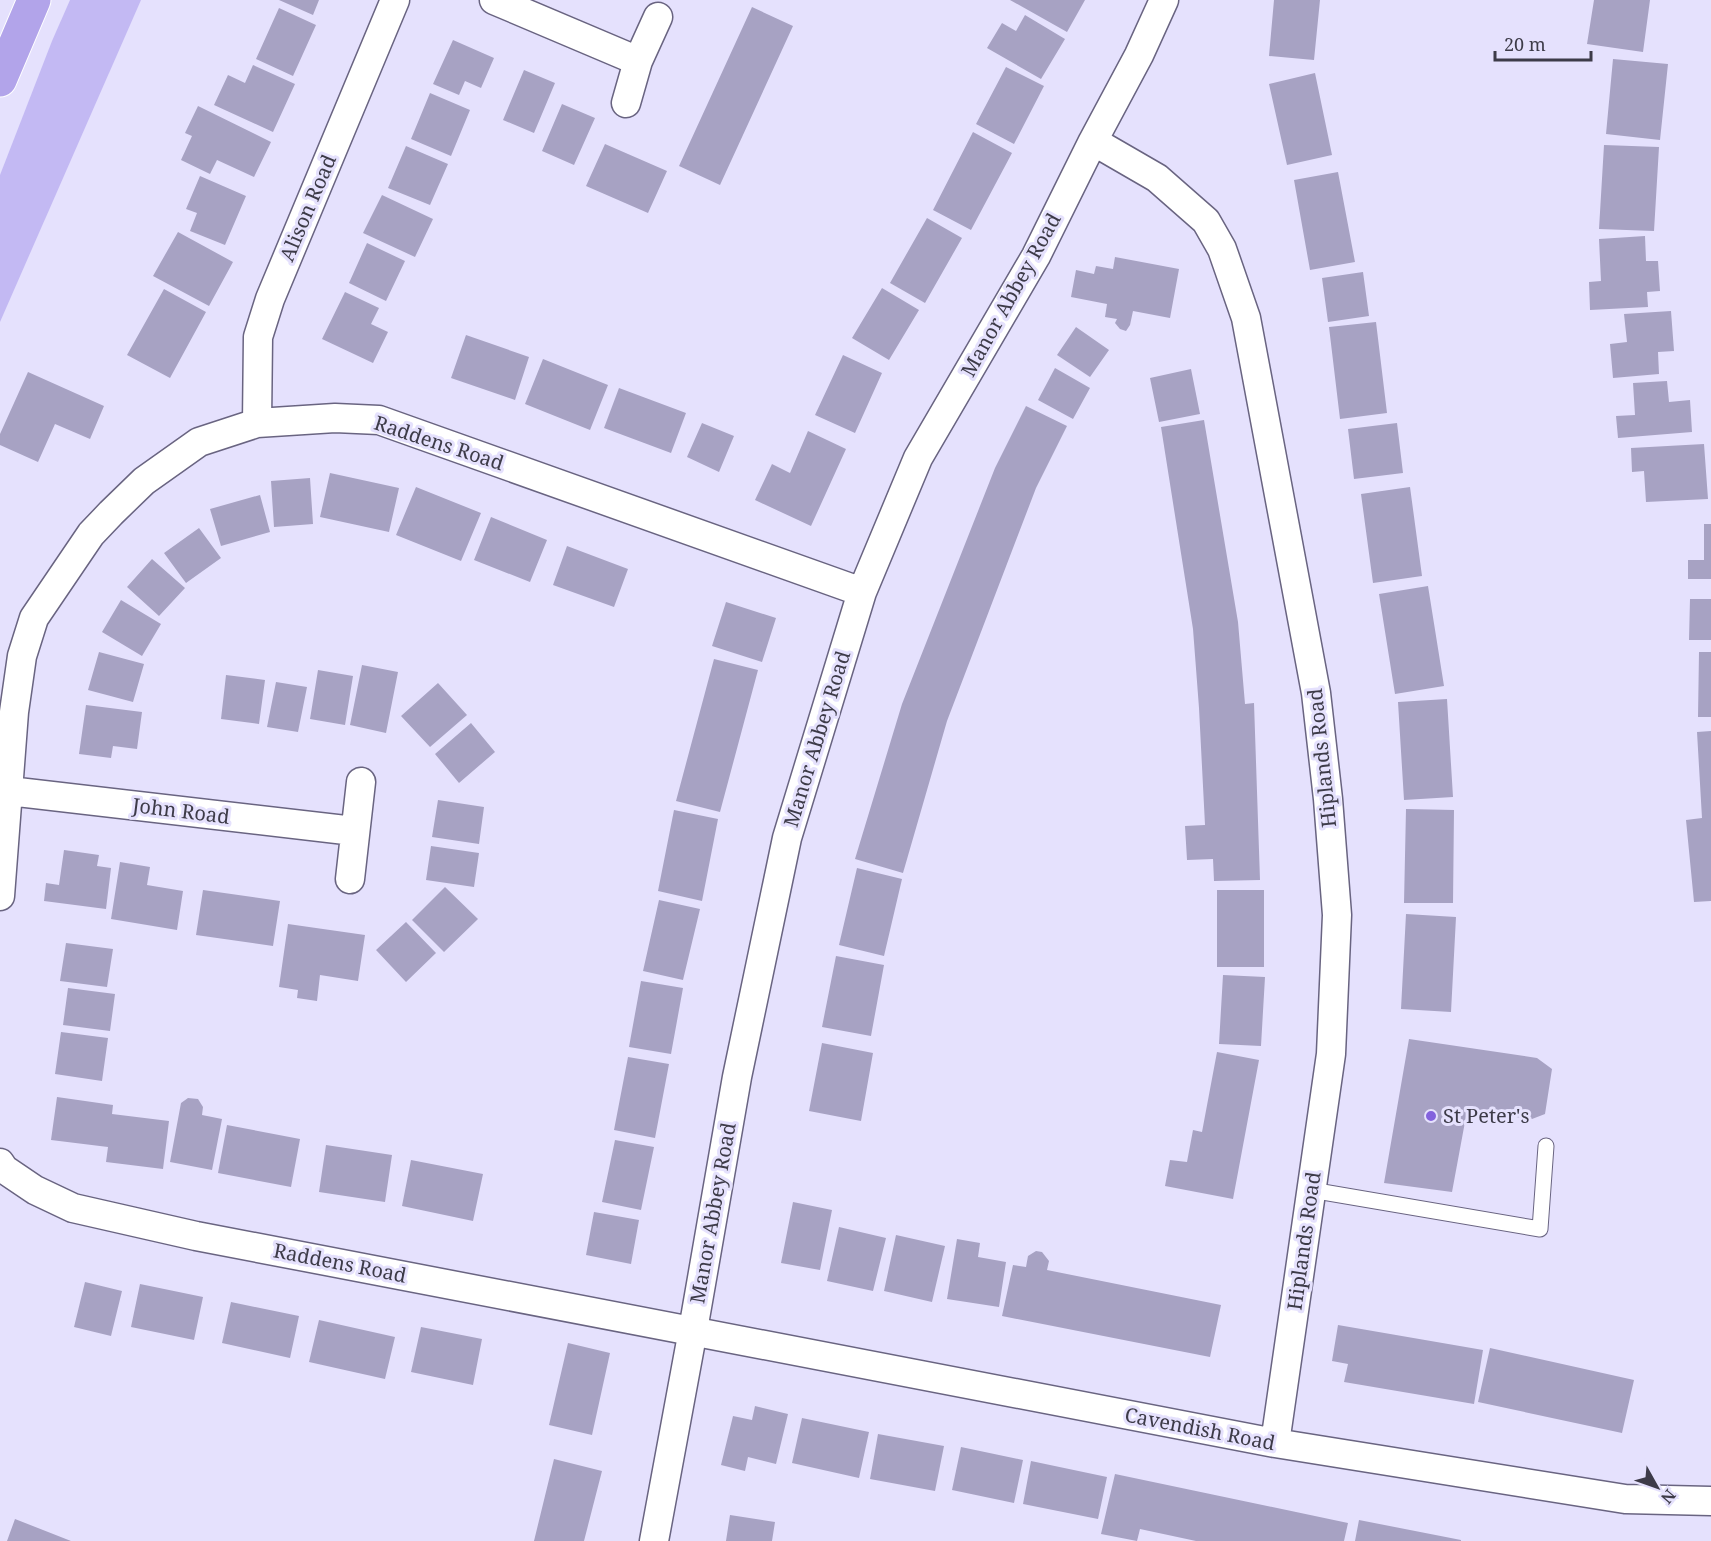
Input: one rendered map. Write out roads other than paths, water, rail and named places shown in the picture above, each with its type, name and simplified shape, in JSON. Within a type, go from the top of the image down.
[{"type":"highway","points":[[0,80],[34,0]]},
{"type":"street","name":"Alison Road","points":[[257,423],[258,337],[270,299],[395,0]]},
{"type":"street","points":[[494,0],[638,61]]},
{"type":"street","name":"Manor Abbey Road","points":[[654,1541],[737,1077],[787,838],[862,592],[918,458],[1036,256],[1139,55],[1164,0]]},
{"type":"street","points":[[626,103],[638,61],[658,17]]},
{"type":"street","name":"Hiplands Road","points":[[1093,141],[1157,178],[1206,221],[1222,249],[1246,318],[1316,693],[1329,811],[1337,915],[1331,1054],[1275,1443]]},
{"type":"street","name":"Raddens Road","points":[[0,896],[14,712],[21,656],[34,618],[91,534],[144,481],[199,441],[257,423],[334,418],[379,420],[862,592]]},
{"type":"street","points":[[350,879],[361,782]]},
{"type":"street","name":"John Road","points":[[9,791],[354,831]]},
{"type":"street","name":"Raddens Road","points":[[0,1162],[4,1169],[35,1190],[73,1208],[196,1236],[693,1330]]},
{"type":"street","name":"Cavendish Road","points":[[693,1330],[1275,1443],[1625,1499],[1711,1500]]},
{"type":"lane","points":[[1311,1190],[1540,1229],[1546,1146]]},
{"type":"place","name":"St Peter's","points":[[1431,1116]]}]
